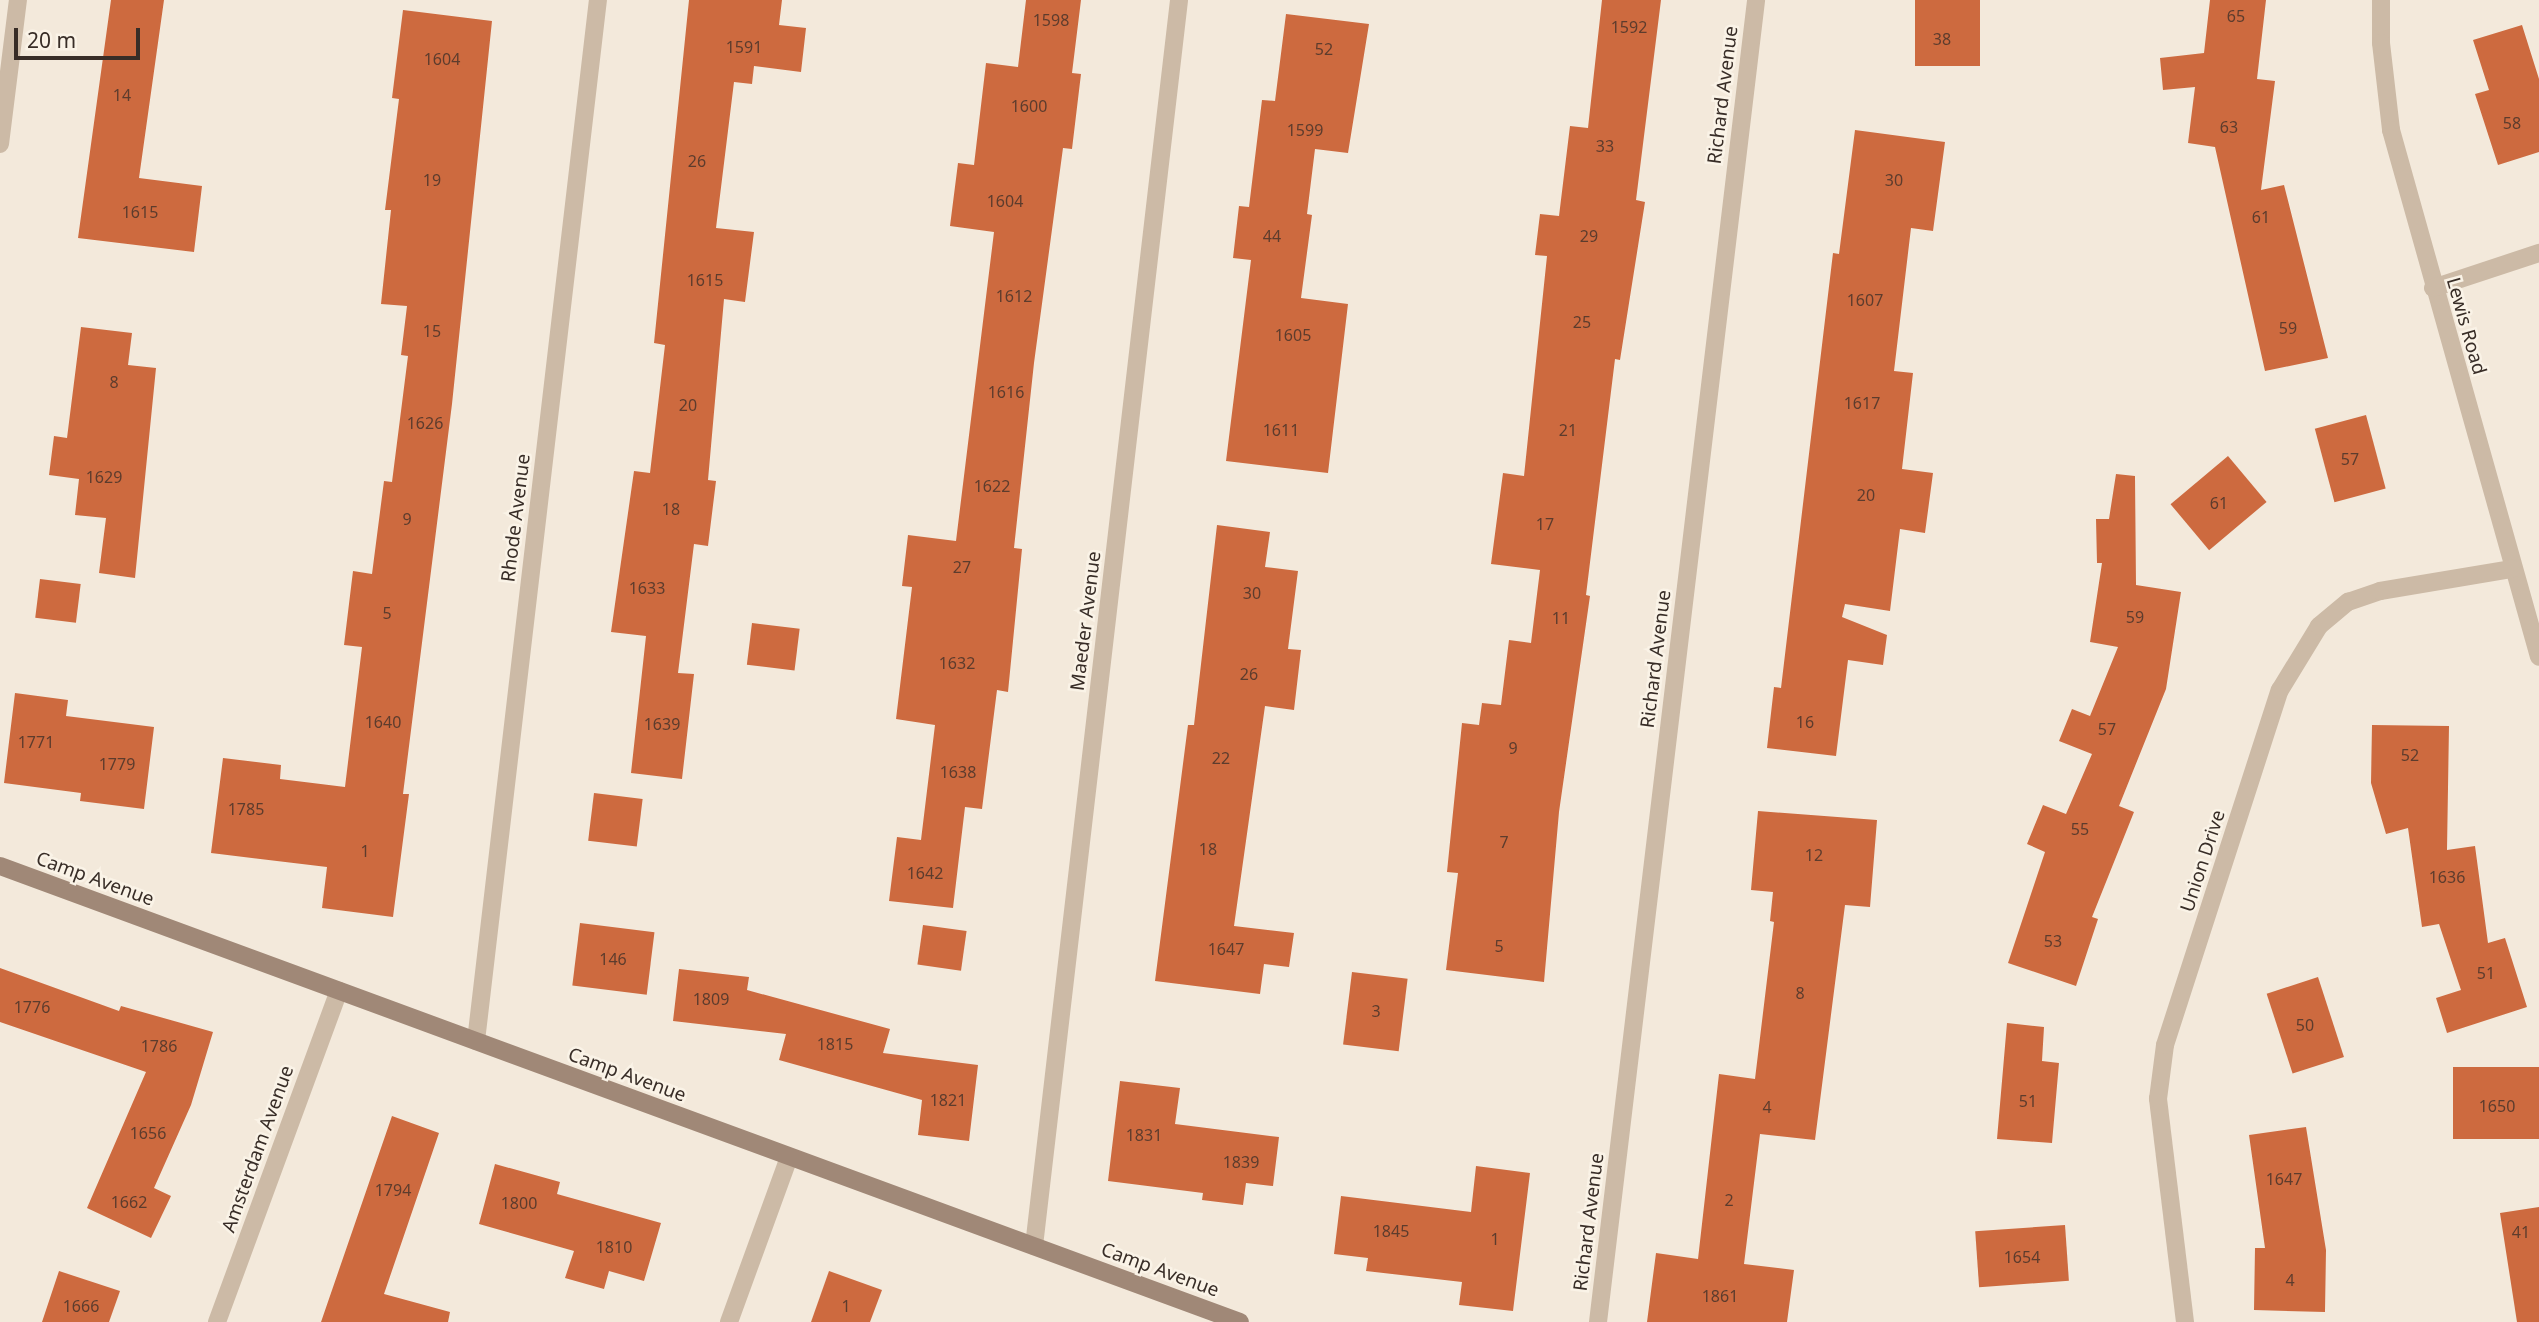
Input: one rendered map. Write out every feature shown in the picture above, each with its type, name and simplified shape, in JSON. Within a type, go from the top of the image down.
[{"type":"street","points":[[0,144],[18,0]]},
{"type":"street","name":"Rhode Avenue","points":[[476,1041],[598,0]]},
{"type":"street","name":"Maeder Avenue","points":[[1034,1246],[1179,0]]},
{"type":"street","name":"Richard Avenue","points":[[1598,1322],[1756,0]]},
{"type":"street","name":"Lewis Road","points":[[2381,0],[2381,43],[2390,130],[2539,657]]},
{"type":"street","points":[[2433,288],[2539,253]]},
{"type":"street","name":"Union Drive","points":[[2185,1322],[2158,1099],[2165,1045],[2280,690],[2319,626],[2348,602],[2380,591],[2512,569]]},
{"type":"street","name":"Camp Avenue","points":[[0,866],[1240,1322]]},
{"type":"street","name":"Amsterdam Avenue","points":[[217,1322],[339,991]]},
{"type":"street","points":[[729,1322],[789,1157]]},
{"type":"building","points":[[111,0],[164,0],[139,178],[202,186],[194,252],[78,238]]},
{"type":"building","points":[[689,0],[782,0],[779,25],[806,28],[801,72],[754,66],[752,84],[734,82],[716,228],[754,232],[745,302],[724,299],[708,480],[716,481],[708,546],[694,544],[678,673],[694,674],[682,779],[631,773],[646,636],[611,632],[634,471],[650,473],[665,345],[654,343]]},
{"type":"building","points":[[1026,0],[1081,0],[1072,73],[1081,74],[1072,149],[1063,148],[1034,363],[1014,548],[1022,549],[1008,692],[997,690],[982,809],[965,807],[953,908],[889,901],[897,837],[921,840],[935,725],[896,719],[912,587],[902,586],[908,535],[956,541],[994,232],[950,226],[958,163],[974,165],[986,63],[1018,67]]},
{"type":"building","points":[[1602,0],[1661,0],[1636,200],[1645,202],[1620,360],[1615,359],[1586,595],[1590,596],[1559,812],[1544,982],[1446,970],[1458,873],[1447,872],[1462,723],[1479,725],[1482,703],[1501,705],[1509,640],[1531,643],[1540,570],[1491,564],[1503,473],[1524,476],[1547,256],[1535,255],[1540,214],[1559,216],[1570,126],[1588,128]]},
{"type":"building","points":[[1915,0],[1980,0],[1980,66],[1915,66]]},
{"type":"building","points":[[2210,0],[2266,0],[2257,79],[2275,81],[2261,190],[2284,185],[2328,358],[2265,371],[2215,147],[2188,143],[2195,87],[2163,90],[2160,58],[2204,53]]},
{"type":"building","points":[[403,10],[492,21],[452,404],[403,794],[409,794],[393,917],[322,908],[327,867],[211,853],[223,758],[281,765],[280,779],[345,787],[362,647],[344,645],[353,571],[372,574],[384,481],[392,482],[408,356],[401,355],[407,306],[381,304],[391,210],[385,210],[399,99],[392,98]]},
{"type":"building","points":[[1286,14],[1369,24],[1348,153],[1315,149],[1307,214],[1312,215],[1301,298],[1348,304],[1328,473],[1226,461],[1251,260],[1233,258],[1239,206],[1249,207],[1262,100],[1275,101]]},
{"type":"building","points":[[2522,25],[2539,79],[2539,152],[2498,165],[2475,94],[2489,90],[2473,40]]},
{"type":"building","points":[[1855,130],[1945,142],[1933,231],[1911,228],[1894,371],[1913,373],[1902,469],[1933,473],[1925,533],[1900,529],[1890,611],[1845,604],[1842,617],[1887,635],[1883,665],[1848,660],[1836,756],[1767,748],[1774,687],[1781,688],[1833,253],[1839,254]]},
{"type":"building","points":[[81,327],[132,333],[128,365],[156,368],[135,578],[99,573],[106,518],[75,515],[79,479],[49,475],[54,436],[67,438]]},
{"type":"building","points":[[2366,415],[2386,488],[2334,502],[2315,429]]},
{"type":"building","points":[[2228,456],[2267,502],[2209,550],[2171,504]]},
{"type":"building","points":[[2116,474],[2135,476],[2136,585],[2181,592],[2166,689],[2119,806],[2134,812],[2092,917],[2098,919],[2076,986],[2008,963],[2045,852],[2027,844],[2043,805],[2066,814],[2092,754],[2059,741],[2072,709],[2090,716],[2118,647],[2090,642],[2102,563],[2097,563],[2096,519],[2109,519]]},
{"type":"building","points":[[1217,525],[1270,532],[1265,567],[1298,571],[1288,649],[1301,650],[1294,710],[1265,706],[1234,926],[1294,933],[1289,967],[1264,964],[1260,994],[1155,981],[1188,725],[1194,725]]},
{"type":"building","points":[[40,579],[81,584],[76,623],[35,618]]},
{"type":"building","points":[[752,623],[800,629],[795,671],[747,665]]},
{"type":"building","points":[[15,693],[68,700],[66,716],[154,727],[144,809],[80,801],[81,793],[4,783]]},
{"type":"building","points":[[2372,725],[2449,726],[2447,850],[2475,846],[2488,943],[2505,938],[2527,1007],[2447,1033],[2436,998],[2461,990],[2439,924],[2422,927],[2408,828],[2386,834],[2371,783]]},
{"type":"building","points":[[594,793],[643,799],[637,847],[588,841]]},
{"type":"building","points":[[1758,811],[1877,820],[1870,907],[1845,905],[1815,1140],[1760,1134],[1744,1264],[1794,1270],[1787,1322],[1647,1322],[1656,1253],[1698,1259],[1719,1074],[1755,1079],[1774,922],[1770,921],[1773,892],[1751,890]]},
{"type":"building","points":[[580,923],[654,932],[647,995],[572,986]]},
{"type":"building","points":[[923,925],[967,931],[961,971],[917,965]]},
{"type":"building","points":[[0,968],[119,1011],[121,1006],[213,1032],[191,1105],[154,1188],[171,1196],[151,1238],[87,1208],[146,1072],[0,1022]]},
{"type":"building","points":[[679,969],[749,977],[747,990],[890,1029],[883,1053],[978,1065],[969,1141],[918,1135],[922,1100],[779,1060],[786,1034],[673,1021]]},
{"type":"building","points":[[1352,972],[1408,979],[1399,1051],[1343,1044]]},
{"type":"building","points":[[2318,977],[2344,1057],[2293,1074],[2267,994]]},
{"type":"building","points":[[2007,1023],[2044,1027],[2042,1061],[2059,1063],[2052,1143],[1997,1139]]},
{"type":"building","points":[[2453,1067],[2539,1067],[2539,1139],[2453,1139]]},
{"type":"building","points":[[1120,1081],[1180,1088],[1175,1124],[1279,1137],[1273,1186],[1246,1183],[1243,1205],[1202,1200],[1203,1193],[1108,1181]]},
{"type":"building","points":[[392,1116],[439,1133],[384,1294],[450,1312],[448,1322],[321,1322]]},
{"type":"building","points":[[2306,1127],[2326,1250],[2325,1312],[2254,1310],[2255,1248],[2265,1248],[2249,1135]]},
{"type":"building","points":[[495,1164],[560,1182],[557,1194],[661,1223],[644,1281],[609,1271],[604,1289],[565,1278],[574,1251],[479,1224]]},
{"type":"building","points":[[1476,1166],[1530,1173],[1513,1311],[1459,1305],[1462,1282],[1366,1271],[1368,1258],[1334,1254],[1341,1196],[1471,1212]]},
{"type":"building","points":[[2539,1207],[2539,1322],[2517,1322],[2500,1213]]},
{"type":"building","points":[[2065,1225],[2069,1281],[1979,1287],[1975,1231]]},
{"type":"building","points":[[59,1271],[120,1291],[109,1322],[42,1322]]},
{"type":"building","points":[[829,1271],[882,1290],[870,1322],[811,1322]]}]
